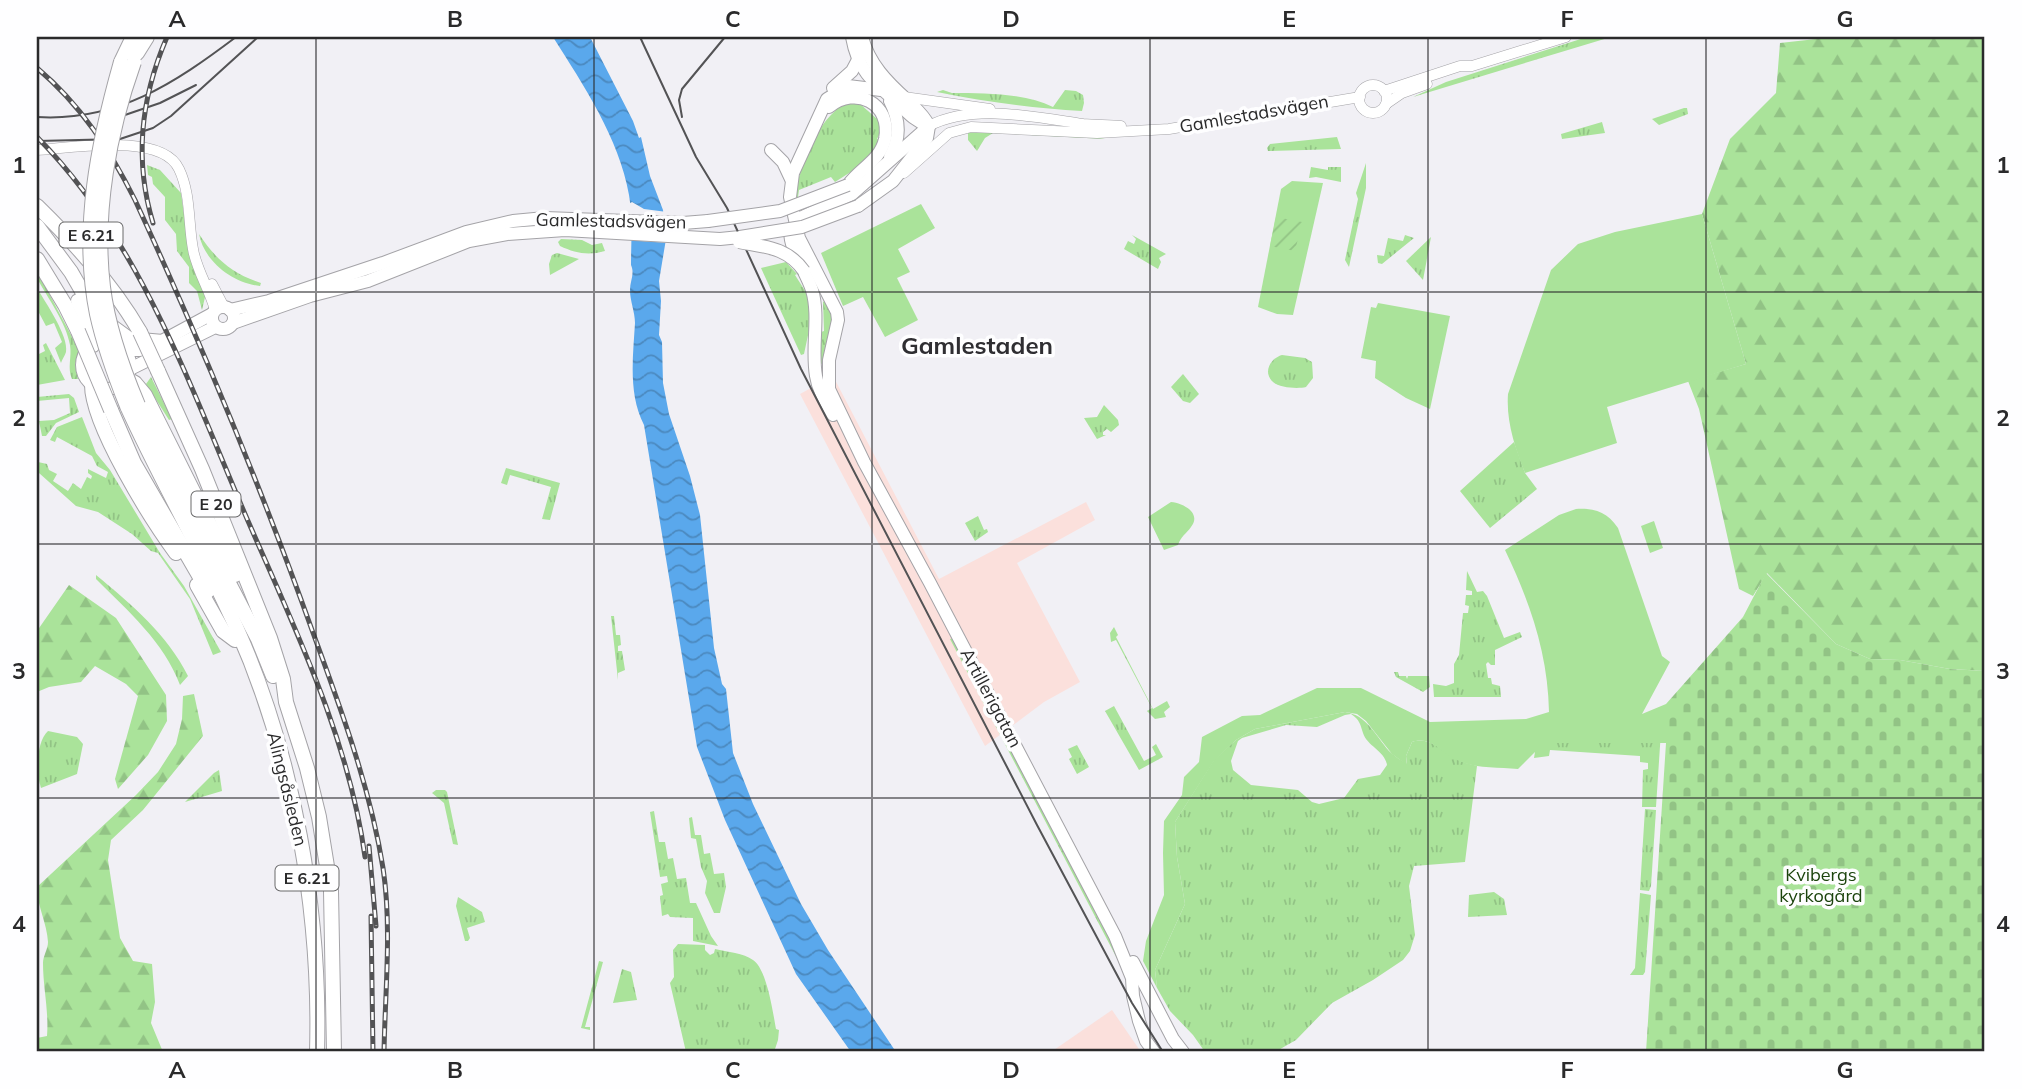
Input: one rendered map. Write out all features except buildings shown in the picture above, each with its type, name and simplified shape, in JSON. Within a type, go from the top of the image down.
[{"type":"highway","name":"E 6.21","points":[[127,37],[104,122],[97,163],[91,256],[102,337],[132,405],[166,463],[258,639],[286,702]]},
{"type":"highway","points":[[121,62],[133,37]]},
{"type":"highway","name":"E 6.21","points":[[144,37],[116,124],[106,174],[101,239],[103,286],[112,332],[150,458],[236,626],[261,693]]},
{"type":"highway","name":"E 20","points":[[37,206],[81,251],[117,296],[140,332],[192,446],[264,624],[283,679],[286,702]]},
{"type":"highway","points":[[37,226],[71,272],[91,308],[121,347]]},
{"type":"highway","points":[[37,239],[76,299],[88,323],[93,345]]},
{"type":"highway","name":"E 20","points":[[37,259],[78,331],[134,463],[235,640],[261,693]]},
{"type":"highway","points":[[91,308],[129,340],[163,342]]},
{"type":"highway","points":[[128,373],[145,395],[194,490],[243,593],[258,639]]},
{"type":"highway","points":[[92,385],[93,402],[127,474],[223,631],[235,640]]},
{"type":"highway","name":"Alingsåsleden","points":[[261,693],[283,765],[299,832],[307,885],[316,998],[317,1052]]},
{"type":"highway","name":"Alingsåsleden","points":[[286,702],[313,794],[331,891],[335,1052]]},
{"type":"highway","points":[[307,1052],[316,998]]},
{"type":"main road","name":"Artillerigatan","points":[[821,114],[819,109],[826,92],[839,85],[858,60],[859,38]]},
{"type":"main road","points":[[859,38],[878,71],[925,118],[929,126]]},
{"type":"main road","points":[[858,60],[865,74],[881,90],[914,119],[929,126]]},
{"type":"main road","name":"Artillerigatan","points":[[881,90],[848,86],[827,99],[791,180],[789,197],[799,238],[837,312],[838,320],[829,360],[830,389],[864,462],[1115,936],[1130,969],[1139,1021],[1146,1041],[1154,1052]]},
{"type":"main road","points":[[881,90],[896,114],[899,128],[895,149],[886,163]]},
{"type":"main road","points":[[821,114],[839,99],[857,97],[875,105],[883,116],[886,131],[882,147],[853,195]]},
{"type":"main road","name":"Gamlestadsvägen","points":[[93,345],[103,341],[140,350],[222,315],[495,224],[529,219],[720,239],[790,229],[853,195],[929,126]]},
{"type":"main road","name":"Gamlestadsvägen","points":[[790,229],[801,217],[894,181],[927,138],[929,126]]},
{"type":"main road","points":[[771,150],[783,162],[791,180]]},
{"type":"main road","name":"Gamlestadsvägen","points":[[605,226],[746,217],[853,195]]},
{"type":"main road","name":"Artillerigatan","points":[[790,229],[791,245],[804,271],[815,304],[815,367],[819,389],[845,437],[864,462]]},
{"type":"main road","points":[[720,239],[774,248],[792,257],[804,271]]},
{"type":"main road","name":"Gamlestadsvägen","points":[[92,385],[111,389],[128,373],[222,315]]},
{"type":"main road","points":[[92,385],[83,373],[82,363],[86,351],[93,345]]},
{"type":"main road","points":[[121,347],[129,359],[128,373]]},
{"type":"main road","name":"Artillerigatan","points":[[1115,936],[1123,944],[1173,1039],[1183,1052]]},
{"type":"street","points":[[1386,104],[1384,90],[1371,85],[1363,89],[1360,97],[1362,106],[1370,112],[1380,111],[1402,93],[1472,66],[1566,37]]},
{"type":"street","points":[[1384,90],[1460,66],[1472,66]]},
{"type":"street","name":"Gamlestadsvägen","points":[[904,97],[996,110],[1019,116]]},
{"type":"street","name":"Gamlestadsvägen","points":[[894,181],[949,133],[981,125],[1097,133],[1148,130],[1188,127],[1360,97]]},
{"type":"street","name":"Gamlestadsvägen","points":[[929,126],[961,114],[1019,116],[1148,130]]},
{"type":"street","points":[[929,126],[949,133]]},
{"type":"street","points":[[37,149],[93,145],[152,148],[174,159],[183,180],[192,239],[222,315]]},
{"type":"shaded area","points":[[833,376],[939,579],[1086,502],[1095,520],[1017,563],[1080,682],[1044,702],[985,746],[800,394]]},
{"type":"shaded area","points":[[1112,1010],[1141,1052],[1051,1052]]},
{"type":"green space","points":[[1587,37],[1611,37],[1413,97],[1446,82]]},
{"type":"green space","points":[[1834,37],[1985,37],[1985,671],[1950,669],[1900,660],[1870,659],[1836,644],[1767,573],[1753,596],[1739,589],[1699,409],[1688,381],[1746,364],[1702,214],[1730,139],[1776,93],[1780,43]]},
{"type":"green space","points":[[943,90],[952,93],[1017,96],[1053,107],[1065,90],[1076,91],[1083,95],[1084,103],[1082,111],[1045,108],[937,92]]},
{"type":"green space","points":[[847,102],[859,103],[878,118],[881,131],[877,139],[880,140],[870,157],[866,158],[868,161],[835,182],[831,177],[799,190],[798,197],[794,198],[806,157],[818,131],[836,110]]},
{"type":"green space","points":[[1687,108],[1688,114],[1659,125],[1652,119]]},
{"type":"green space","points":[[1602,122],[1605,133],[1562,139],[1561,134]]},
{"type":"green space","points":[[968,131],[1085,135],[1105,139],[993,133],[985,138],[977,151],[968,140]]},
{"type":"green space","points":[[1337,137],[1341,149],[1268,151],[1267,148],[1270,144]]},
{"type":"green space","points":[[1366,163],[1366,188],[1349,267],[1345,260],[1358,199],[1356,193]]},
{"type":"green space","points":[[147,165],[160,170],[181,193],[189,250],[206,293],[202,310],[197,291],[189,283],[189,267],[177,251],[176,234],[165,220],[165,197],[153,184]]},
{"type":"green space","points":[[1311,167],[1328,170],[1328,167],[1341,167],[1341,182],[1309,178]]},
{"type":"green space","points":[[1292,181],[1323,183],[1293,315],[1277,314],[1258,307],[1281,189]]},
{"type":"green space","points":[[921,204],[935,228],[898,249],[910,272],[897,278],[918,320],[885,337],[863,297],[843,306],[821,253]]},
{"type":"green space","points":[[1702,214],[1746,364],[1607,407],[1617,443],[1525,473],[1512,434],[1508,394],[1551,270],[1578,244],[1615,232]]},
{"type":"green space","points":[[1276,217],[1302,222],[1295,251],[1270,246]]},
{"type":"green space","points":[[199,234],[226,265],[261,283],[260,286],[239,280],[221,269],[207,253]]},
{"type":"green space","points":[[1132,235],[1166,254],[1159,258],[1161,262],[1158,269],[1124,249],[1128,241],[1134,244],[1136,239]]},
{"type":"green space","points":[[1405,235],[1414,238],[1382,264],[1378,263],[1377,255],[1384,256],[1388,238],[1403,241]]},
{"type":"green space","points":[[1431,237],[1423,280],[1406,261]]},
{"type":"green space","points":[[561,239],[582,240],[592,245],[602,243],[605,251],[576,252],[560,246],[558,242]]},
{"type":"green space","points":[[557,253],[579,259],[550,275],[549,264],[552,255]]},
{"type":"green space","points":[[786,262],[797,274],[795,275],[809,297],[811,321],[804,354],[801,355],[761,268]]},
{"type":"green space","points":[[37,271],[80,352],[75,364],[78,379],[72,379],[70,345],[65,328],[37,278]]},
{"type":"green space","points":[[37,288],[64,337],[66,352],[61,363],[55,348],[62,342],[54,323],[46,326],[37,309]]},
{"type":"green space","points":[[827,299],[833,319],[824,365],[818,362],[821,332],[824,331],[823,302]]},
{"type":"green space","points":[[1378,303],[1450,316],[1430,409],[1406,398],[1375,378],[1376,361],[1361,358],[1371,307],[1376,308]]},
{"type":"green space","points":[[46,343],[65,380],[37,385],[37,355],[45,351],[43,345]]},
{"type":"green space","points":[[1282,355],[1305,358],[1312,362],[1313,378],[1306,387],[1284,387],[1270,378],[1269,366],[1274,359]]},
{"type":"green space","points":[[1183,374],[1199,394],[1190,403],[1183,401],[1171,387]]},
{"type":"green space","points":[[151,377],[172,419],[169,420],[146,384]]},
{"type":"green space","points":[[69,394],[74,398],[79,412],[56,423],[46,436],[42,436],[39,421],[54,420],[70,413],[69,398],[37,401],[37,397]]},
{"type":"green space","points":[[1104,405],[1118,420],[1119,425],[1111,432],[1107,429],[1103,432],[1103,435],[1106,435],[1097,439],[1084,418],[1097,417]]},
{"type":"green space","points":[[82,417],[96,453],[110,470],[160,553],[184,586],[221,652],[213,655],[190,599],[158,553],[151,551],[132,534],[98,512],[76,506],[39,473],[38,462],[47,464],[49,470],[57,474],[53,481],[68,491],[73,483],[81,489],[87,477],[91,479],[88,469],[106,478],[108,472],[97,466],[92,456],[57,437],[55,442],[50,440],[57,427]]},
{"type":"green space","points":[[1514,442],[1525,473],[1537,489],[1490,528],[1460,491]]},
{"type":"green space","points":[[506,468],[560,483],[550,520],[542,519],[551,487],[510,475],[507,485],[501,483]]},
{"type":"green space","points":[[1171,502],[1190,510],[1194,522],[1178,545],[1164,550],[1148,517]]},
{"type":"green space","points":[[1576,509],[1600,512],[1618,528],[1662,656],[1670,662],[1642,714],[1666,704],[1666,743],[1544,743],[1518,769],[1464,763],[1430,743],[1418,740],[1412,742],[1406,756],[1407,765],[1392,754],[1366,721],[1357,714],[1345,712],[1255,729],[1236,740],[1214,761],[1175,822],[1177,857],[1185,904],[1155,970],[1157,988],[1143,961],[1146,941],[1164,895],[1164,821],[1182,795],[1184,777],[1199,762],[1202,737],[1242,716],[1260,715],[1317,688],[1361,688],[1430,722],[1526,719],[1549,712],[1545,670],[1536,629],[1505,550],[1559,515]]},
{"type":"green space","points":[[978,516],[984,530],[987,529],[988,532],[975,541],[965,523]]},
{"type":"green space","points":[[1654,521],[1663,548],[1650,553],[1641,526]]},
{"type":"green space","points":[[1467,571],[1477,592],[1483,591],[1487,596],[1504,638],[1520,632],[1522,637],[1495,650],[1495,665],[1488,662],[1486,664],[1488,678],[1491,678],[1492,684],[1500,686],[1501,697],[1434,697],[1433,684],[1446,686],[1454,683],[1454,664],[1459,655],[1463,613],[1468,613],[1469,606],[1465,605],[1466,595],[1472,595],[1472,591],[1466,590]]},
{"type":"green space","name":"Kvibergs kyrkogård","points":[[1766,573],[1836,644],[1870,659],[1900,660],[1950,669],[1985,671],[1985,1052],[1646,1052],[1666,743],[1666,704],[1743,617]]},
{"type":"green space","points":[[96,575],[135,609],[170,647],[188,676],[180,685],[155,641],[96,579]]},
{"type":"green space","points":[[69,585],[116,618],[166,695],[167,721],[148,755],[118,789],[115,779],[138,696],[126,684],[95,666],[81,682],[49,687],[37,692],[37,631]]},
{"type":"green space","points":[[611,616],[614,616],[616,635],[620,635],[621,645],[618,646],[618,651],[622,651],[625,670],[618,673],[618,680]]},
{"type":"green space","points":[[1114,627],[1118,635],[1116,637],[1153,709],[1167,701],[1170,707],[1164,712],[1166,717],[1155,719],[1147,711],[1152,708],[1116,640],[1111,642],[1110,633]]},
{"type":"green space","points":[[953,638],[1124,962],[1123,970],[950,639]]},
{"type":"green space","points":[[1394,672],[1398,672],[1399,676],[1406,676],[1407,679],[1408,676],[1429,676],[1430,687],[1423,692],[1396,677]]},
{"type":"green space","points":[[194,694],[203,736],[143,810],[111,840],[108,860],[120,938],[133,961],[152,964],[155,1002],[151,1023],[163,1052],[37,1052],[37,1038],[47,1036],[43,963],[48,942],[37,887],[158,772],[176,744],[182,719],[183,696]]},
{"type":"green space","points":[[1114,706],[1144,761],[1156,755],[1152,747],[1156,744],[1163,757],[1139,770],[1105,711]]},
{"type":"green space","points":[[1345,712],[1353,714],[1365,721],[1389,751],[1407,764],[1406,756],[1412,742],[1424,741],[1457,759],[1477,766],[1465,862],[1414,866],[1409,886],[1415,935],[1410,951],[1403,960],[1373,980],[1332,1003],[1296,1040],[1275,1052],[1205,1052],[1170,1011],[1157,988],[1155,970],[1185,904],[1177,857],[1175,822],[1214,760],[1236,740],[1255,729]],"holes":[[[1345,715],[1354,716],[1365,738],[1383,756],[1387,765],[1380,775],[1358,779],[1344,798],[1319,804],[1312,802],[1298,790],[1251,785],[1233,770],[1231,761],[1238,741],[1242,738],[1286,725],[1317,727]]]},
{"type":"green space","points":[[48,731],[77,737],[83,744],[77,774],[41,788],[38,758],[41,742]]},
{"type":"green space","points":[[1661,731],[1656,807],[1642,807],[1643,770],[1648,769],[1648,763],[1640,762],[1640,756],[1550,750],[1549,756],[1534,758],[1538,733]]},
{"type":"green space","points":[[1077,745],[1089,767],[1077,774],[1069,759],[1072,757],[1068,749]]},
{"type":"green space","points":[[219,770],[222,791],[185,802],[214,773]]},
{"type":"green space","points":[[436,790],[447,792],[458,845],[453,844],[444,803],[432,793]]},
{"type":"green space","points":[[1645,809],[1656,810],[1649,891],[1640,890]]},
{"type":"green space","points":[[654,811],[659,842],[665,842],[668,859],[673,858],[677,879],[686,878],[690,903],[696,903],[718,946],[693,941],[693,918],[670,917],[668,914],[662,916],[661,884],[668,882],[667,876],[660,877],[650,812]]},
{"type":"green space","points":[[692,817],[695,835],[701,835],[704,854],[710,853],[714,874],[724,873],[726,887],[720,913],[714,913],[705,893],[707,881],[701,867],[696,839],[691,838],[689,818]]},
{"type":"green space","points":[[1494,892],[1504,899],[1507,915],[1468,917],[1469,895]]},
{"type":"green space","points":[[1640,893],[1651,895],[1645,972],[1643,975],[1630,975],[1635,968]]},
{"type":"green space","points":[[458,897],[482,912],[485,922],[467,928],[470,938],[468,941],[465,941],[456,906]]},
{"type":"green space","points":[[678,944],[705,945],[705,950],[710,955],[715,949],[735,953],[753,960],[758,965],[769,992],[776,1029],[779,1030],[774,1052],[686,1052],[670,983],[674,977],[673,950]]},
{"type":"green space","points":[[599,961],[603,962],[585,1027],[590,1027],[590,1030],[581,1028]]},
{"type":"green space","points":[[622,969],[631,972],[637,1000],[613,1003]]},
{"type":"water","points":[[553,37],[590,37],[639,138],[641,137],[650,176],[663,210],[666,239],[659,281],[659,335],[662,342],[663,383],[669,414],[700,515],[714,648],[722,684],[726,689],[733,753],[753,804],[801,904],[828,950],[896,1052],[851,1052],[796,974],[725,820],[697,747],[644,425],[634,388],[635,323],[630,290],[633,271],[629,195],[609,133]]},
{"type":"pier","points":[[632,202],[644,209],[667,212],[669,243],[627,240],[627,205]]},
{"type":"tram line","points":[[37,117],[93,113],[144,96],[190,70],[236,37]]},
{"type":"tram line","points":[[37,141],[120,139],[153,128],[171,116],[258,37]]},
{"type":"tram line","points":[[640,37],[696,157],[727,208],[801,369],[1037,825],[1132,1003],[1163,1052]]},
{"type":"tram line","points":[[682,117],[679,100],[682,89],[725,37]]},
{"type":"tram line","points":[[122,116],[160,103],[196,85]]},
{"type":"railway","points":[[153,223],[144,176],[143,129],[151,83],[167,37]]},
{"type":"railway","points":[[37,68],[67,97],[93,129],[135,200],[183,306],[250,467],[333,688],[362,777],[383,868],[388,936],[384,1052]]},
{"type":"railway","points":[[37,137],[74,178],[106,223],[160,318],[318,685],[347,770],[365,857]]},
{"type":"railway","points":[[369,846],[376,926]]},
{"type":"railway","points":[[371,916],[373,1052]]},
{"type":"district","name":"Gamlestaden","points":[[977,346]]}]
